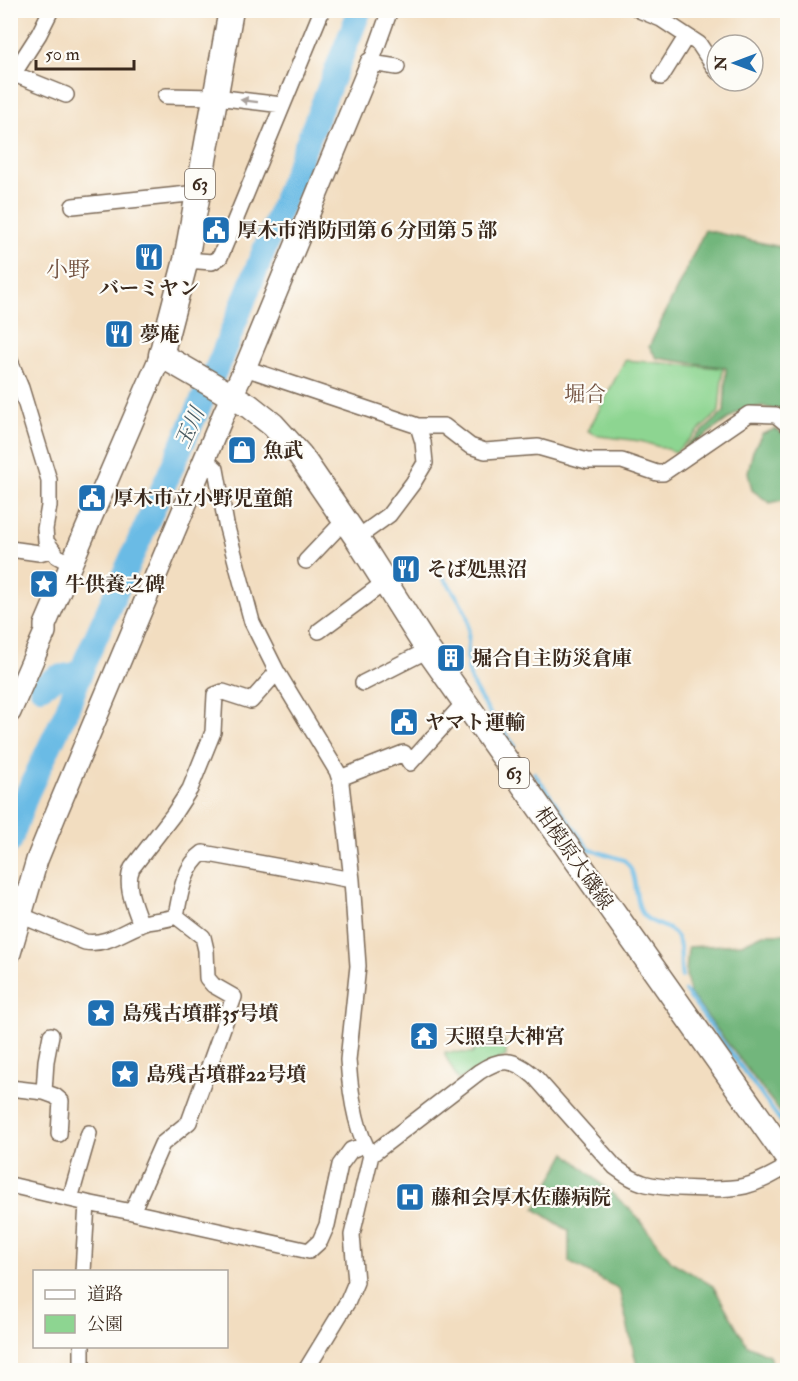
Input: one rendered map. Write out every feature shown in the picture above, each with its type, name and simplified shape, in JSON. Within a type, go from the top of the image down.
[{"type":"main road","name":"63","points":[[230,395],[167,359],[231,10]]},
{"type":"main road","name":"相模原大磯線","points":[[230,395],[249,406],[273,425],[300,455],[464,703],[788,1159]]},
{"type":"street","points":[[51,10],[39,34],[12,76],[66,95]]},
{"type":"street","points":[[186,260],[212,262],[220,257],[322,10]]},
{"type":"street","points":[[10,953],[37,860],[206,460],[230,395],[245,368],[371,63],[390,10]]},
{"type":"street","points":[[639,10],[661,19],[699,44],[705,53]]},
{"type":"street","points":[[661,77],[686,37]]},
{"type":"street","points":[[371,63],[397,67]]},
{"type":"street","points":[[166,96],[216,97],[282,105]]},
{"type":"street","points":[[73,206],[198,193]]},
{"type":"street","points":[[10,712],[45,632],[45,625],[70,564],[167,359]]},
{"type":"street","points":[[10,361],[16,390],[48,480],[49,506],[45,529],[46,541],[50,550],[70,564]]},
{"type":"street","points":[[245,368],[418,426],[444,426],[470,446],[485,451],[538,447],[587,461],[622,461],[657,473],[663,473],[748,414],[776,415],[788,425]]},
{"type":"street","points":[[306,561],[350,529],[389,515],[413,483],[425,462],[423,442],[418,426]]},
{"type":"street","points":[[206,460],[216,469],[226,524],[252,622],[277,672],[340,778],[352,880],[358,966],[348,1060],[358,1123],[368,1150],[352,1234],[356,1282],[348,1300],[306,1371]]},
{"type":"street","points":[[10,549],[39,554],[50,550]]},
{"type":"street","points":[[319,631],[385,582]]},
{"type":"street","points":[[10,676],[21,663],[38,631],[45,625]]},
{"type":"street","points":[[363,683],[428,650]]},
{"type":"street","points":[[141,925],[130,892],[129,876],[132,868],[174,815],[190,789],[213,732],[214,695],[223,692],[251,701],[277,672]]},
{"type":"street","points":[[340,778],[404,753],[410,763],[464,703]]},
{"type":"street","points":[[176,916],[181,889],[195,858],[203,853],[352,880]]},
{"type":"street","points":[[20,915],[96,944],[141,925],[176,916]]},
{"type":"street","points":[[132,1212],[162,1144],[189,1122],[234,997],[213,985],[207,978],[203,938],[176,916]]},
{"type":"street","points":[[44,1092],[51,1035]]},
{"type":"street","points":[[10,1185],[309,1251],[320,1241],[327,1225],[340,1165],[351,1150],[368,1150],[478,1072],[496,1062],[504,1061],[521,1065],[527,1070],[615,1167],[641,1183],[661,1187],[743,1186],[765,1179],[788,1167]]},
{"type":"street","points":[[10,1088],[44,1092],[61,1101],[59,1134]]},
{"type":"street","points":[[70,1199],[91,1141]]},
{"type":"street","points":[[83,1270],[87,1203]]},
{"type":"street","points":[[82,1348],[82,1371]]},
{"type":"green space","points":[[787,228],[787,413],[762,406],[738,412],[684,451],[684,448],[724,412],[726,368],[657,358],[649,347],[705,230],[780,247]]},
{"type":"green space","points":[[625,360],[723,368],[719,412],[676,452],[640,441],[599,436],[588,431]]},
{"type":"green space","points":[[775,429],[787,436],[787,499],[770,503],[752,490],[748,472],[753,451],[762,434]]},
{"type":"green space","points":[[763,934],[787,934],[787,1121],[690,994],[686,974],[688,947],[742,944]]},
{"type":"green space","points":[[504,1041],[506,1056],[458,1080],[445,1055],[445,1052],[473,1053],[473,1050],[485,1049],[485,1046]]},
{"type":"green space","points":[[566,1153],[633,1212],[672,1262],[713,1286],[747,1345],[769,1355],[774,1370],[638,1370],[619,1289],[569,1262],[569,1231],[535,1209]]},
{"type":"waterway","name":"玉川","points":[[10,842],[27,794],[67,710],[86,659],[221,358],[360,10]]},
{"type":"waterway","points":[[434,564],[458,599],[468,620],[467,657],[475,689],[515,746]]},
{"type":"waterway","points":[[41,687],[57,677],[81,673]]},
{"type":"waterway","points":[[534,773],[589,849],[624,860],[629,865],[642,913],[650,921],[671,931],[678,940],[682,977]]},
{"type":"waterway","points":[[685,991],[788,1131]]},
{"type":"place","name":"厚木市消防団第６分団第５部","points":[[216,230]]},
{"type":"place","name":"バーミヤン","points":[[149,257]]},
{"type":"place","name":"夢庵","points":[[119,334]]},
{"type":"place","name":"魚武","points":[[242,450]]},
{"type":"place","name":"厚木市立小野児童館","points":[[92,498]]},
{"type":"place","name":"そば処黒沼","points":[[406,569]]},
{"type":"place","name":"牛供養之碑","points":[[44,584]]},
{"type":"place","name":"堀合自主防災倉庫","points":[[451,658]]},
{"type":"place","name":"ヤマト運輸","points":[[404,722]]},
{"type":"place","name":"島残古墳群35号墳","points":[[101,1013]]},
{"type":"place","name":"天照皇大神宮","points":[[424,1036]]},
{"type":"place","name":"島残古墳群22号墳","points":[[125,1074]]},
{"type":"place","name":"藤和会厚木佐藤病院","points":[[410,1197]]},
{"type":"district","name":"小野","points":[[68,270]]},
{"type":"district","name":"堀合","points":[[585,394]]}]
